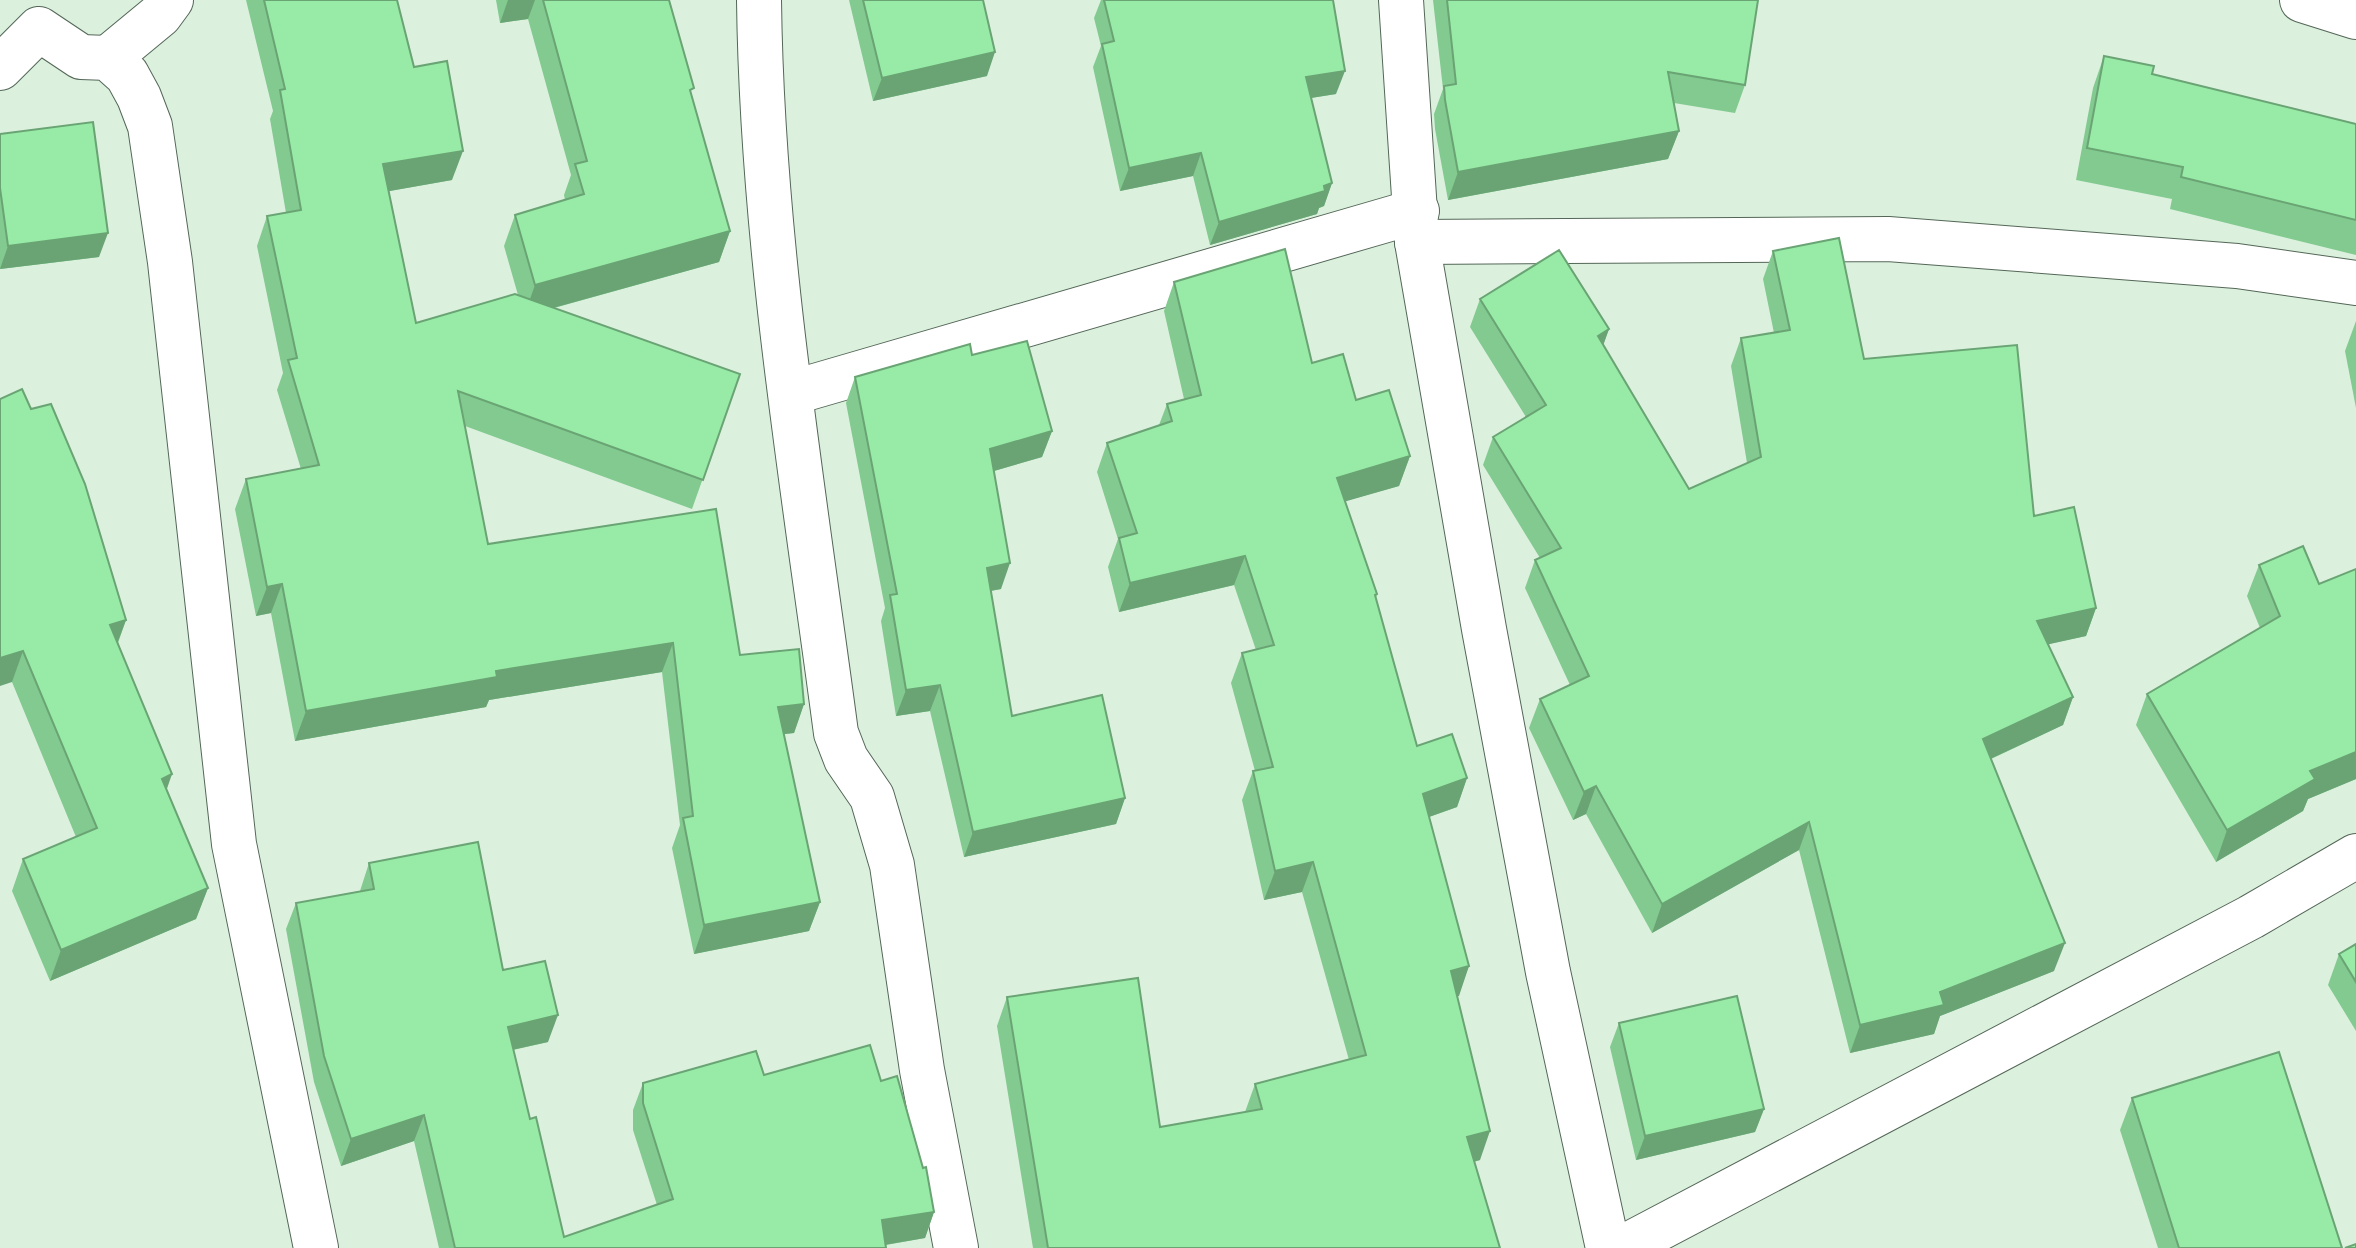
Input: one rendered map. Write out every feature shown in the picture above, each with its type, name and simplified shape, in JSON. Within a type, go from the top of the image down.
[{"type":"street","points":[[108,58],[160,15],[171,0]]},
{"type":"street","points":[[759,0],[764,151],[791,393],[836,733],[846,759],[872,797],[892,865],[922,1070],[956,1248]]},
{"type":"street","points":[[1401,0],[1417,227],[1484,629],[1545,957],[1608,1248]]},
{"type":"street","points":[[2302,0],[2356,17]]},
{"type":"street","points":[[0,68],[39,29],[81,57],[108,58],[127,75],[150,126],[170,262],[234,844],[316,1248]]},
{"type":"street","points":[[791,393],[1417,227],[1888,239],[2237,266],[2356,283]]},
{"type":"street","points":[[1622,1248],[2251,917],[2356,856]]},
{"type":"building","points":[[264,0],[397,0],[414,67],[447,61],[463,151],[383,164],[416,323],[515,294],[740,374],[703,480],[458,391],[488,544],[716,509],[740,655],[799,649],[804,704],[778,707],[820,902],[704,925],[683,818],[693,816],[673,643],[496,671],[497,677],[306,711],[282,584],[267,587],[246,479],[319,465],[288,360],[297,358],[267,216],[301,210],[280,90],[285,89]]},
{"type":"building","points":[[543,0],[669,0],[694,88],[690,90],[730,231],[535,285],[515,215],[584,194],[575,164],[587,161]]},
{"type":"building","points":[[863,0],[983,0],[995,52],[882,78]]},
{"type":"building","points":[[1104,0],[1333,0],[1345,71],[1306,77],[1332,183],[1324,186],[1325,191],[1219,222],[1201,153],[1129,168],[1102,44],[1114,41]]},
{"type":"building","points":[[1447,0],[1758,0],[1745,85],[1668,72],[1679,131],[1458,172],[1444,86],[1456,84]]},
{"type":"building","points":[[2104,56],[2154,66],[2152,74],[2356,124],[2356,220],[2181,177],[2183,167],[2087,148]]},
{"type":"building","points":[[93,122],[108,233],[8,246],[0,188],[0,134]]},
{"type":"building","points":[[1839,238],[1864,359],[2017,345],[2034,516],[2074,507],[2096,608],[2037,621],[2073,697],[1983,739],[2065,943],[1940,992],[1944,1005],[1860,1025],[1809,822],[1662,904],[1596,786],[1584,792],[1540,699],[1589,676],[1535,560],[1561,548],[1493,437],[1546,405],[1480,299],[1559,250],[1609,329],[1598,336],[1689,489],[1761,457],[1741,338],[1790,330],[1773,251]]},
{"type":"building","points":[[1285,249],[1312,363],[1343,354],[1356,400],[1389,390],[1410,456],[1337,478],[1377,594],[1417,746],[1452,734],[1467,778],[1423,794],[1469,966],[1451,971],[1490,1131],[1467,1137],[1500,1248],[1048,1248],[1007,997],[1138,978],[1160,1127],[1262,1109],[1255,1084],[1366,1055],[1313,862],[1275,871],[1253,771],[1273,767],[1242,653],[1274,645],[1245,556],[1130,583],[1119,538],[1137,533],[1107,443],[1172,421],[1167,404],[1201,395],[1174,282]]},
{"type":"building","points":[[1027,341],[1052,431],[990,449],[1010,563],[987,568],[1012,716],[1102,695],[1125,798],[973,832],[940,685],[906,690],[890,595],[897,594],[855,377],[970,344],[972,355]]},
{"type":"building","points":[[22,389],[31,409],[51,404],[85,484],[126,620],[110,625],[172,774],[162,779],[208,888],[61,950],[23,859],[97,828],[23,651],[0,658],[0,399]]},
{"type":"building","points":[[2303,546],[2319,584],[2356,569],[2356,752],[2310,771],[2315,779],[2227,830],[2147,694],[2280,616],[2259,565]]},
{"type":"building","points":[[478,842],[503,970],[545,961],[558,1015],[508,1027],[530,1119],[536,1117],[564,1237],[673,1199],[643,1103],[643,1083],[756,1051],[764,1075],[870,1045],[881,1081],[897,1076],[923,1168],[926,1167],[934,1212],[882,1220],[886,1248],[455,1248],[424,1115],[351,1139],[324,1056],[296,903],[374,889],[369,863]]},
{"type":"building","points":[[2356,944],[2356,982],[2339,954]]},
{"type":"building","points":[[1737,996],[1764,1109],[1645,1136],[1619,1023]]},
{"type":"building","points":[[2279,1052],[2342,1248],[2179,1248],[2132,1098]]}]
